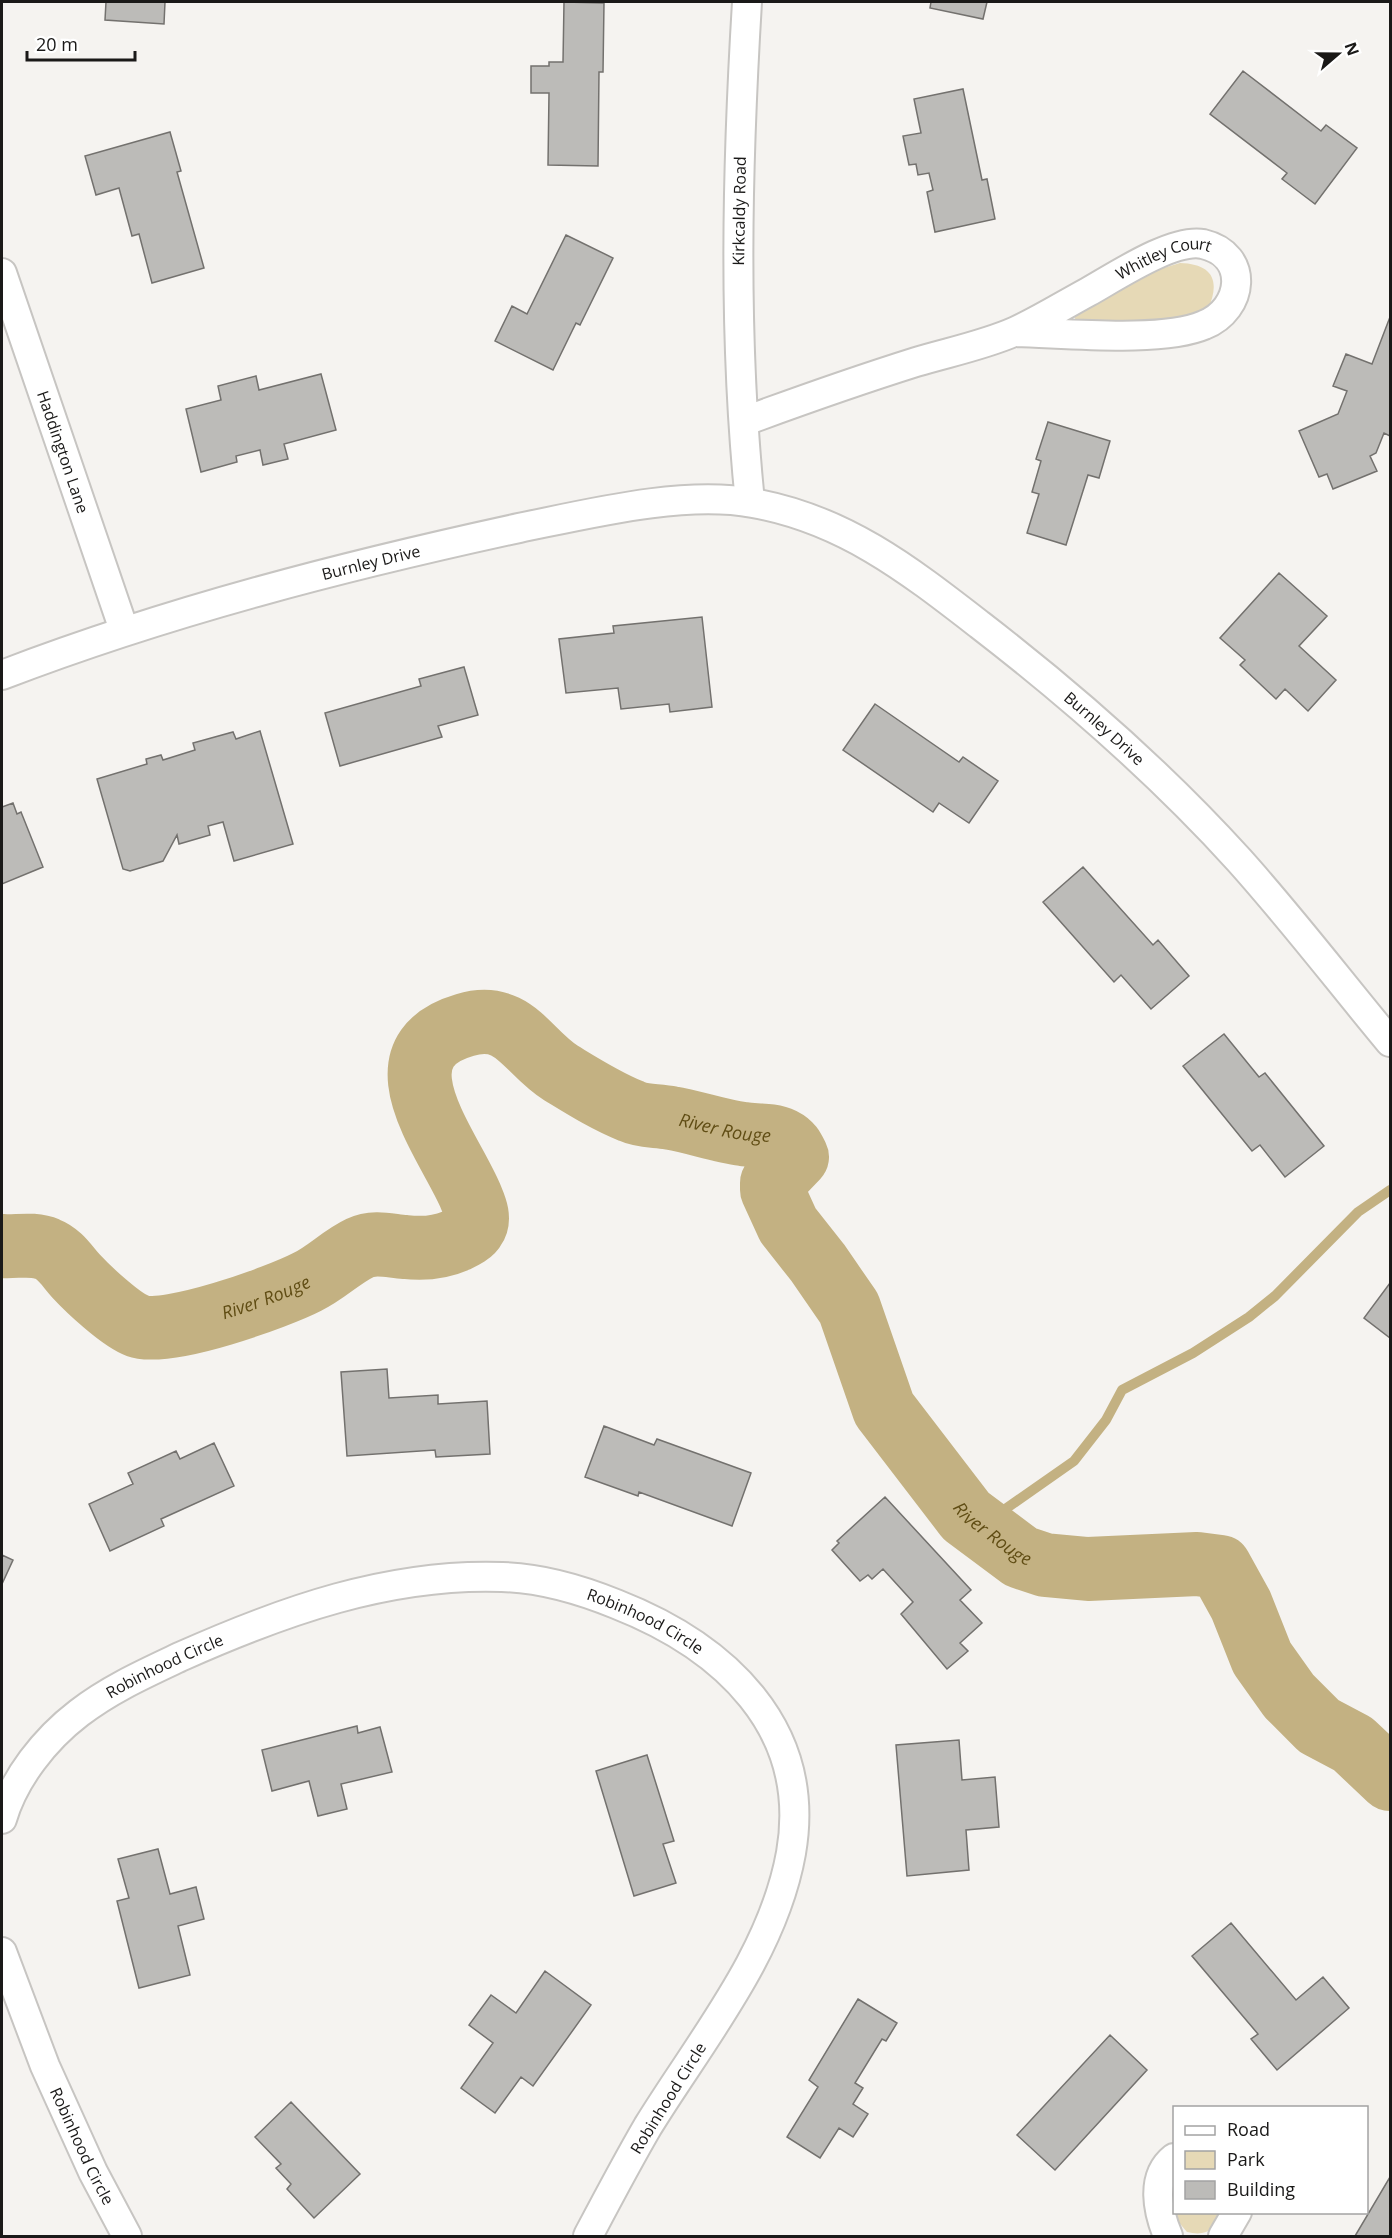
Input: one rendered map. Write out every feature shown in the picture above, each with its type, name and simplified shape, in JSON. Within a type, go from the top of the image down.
[{"type":"street","name":"Kirkcaldy Road","points":[[745,421],[738,214],[747,2]]},
{"type":"street","name":"Whitley Court","points":[[745,421],[860,380],[1015,332],[1147,260],[1188,244],[1201,244],[1217,249],[1228,256],[1236,270],[1235,293],[1225,313],[1205,325],[1185,331],[1153,334],[1015,332]]},
{"type":"street","name":"Haddington Lane","points":[[2,273],[124,630]]},
{"type":"street","points":[[745,421],[750,502]]},
{"type":"street","name":"Burnley Drive","points":[[2,675],[124,630],[390,556],[567,518],[678,500],[750,502],[816,519],[869,544],[923,581],[1024,660],[1097,722],[1184,803],[1241,862],[1390,1042]]},
{"type":"street","name":"Robinhood Circle","points":[[2,1819],[16,1785],[38,1753],[69,1721],[100,1698],[140,1676],[220,1640],[350,1594],[396,1583],[501,1576],[542,1580],[589,1593],[634,1611],[671,1628],[708,1652],[755,1700],[783,1749],[791,1777],[794,1812],[791,1851],[782,1889],[768,1926],[750,1963],[647,2128],[588,2236]]},
{"type":"street","name":"Robinhood Circle","points":[[2,1952],[45,2066],[93,2172],[127,2236]]},
{"type":"street","points":[[1168,2236],[1158,2214],[1158,2196],[1162,2177],[1173,2160]]},
{"type":"street","points":[[1223,2236],[1236,2214]]},
{"type":"green space","points":[[1180,263],[1200,267],[1211,276],[1214,290],[1208,309],[1181,321],[1076,323],[1074,313],[1144,274]]},
{"type":"green space","points":[[1175,2214],[1224,2214],[1214,2227],[1200,2233],[1187,2232],[1176,2219]]},
{"type":"building","points":[[106,2],[165,2],[164,24],[105,20]]},
{"type":"building","points":[[564,2],[604,3],[603,72],[599,72],[598,166],[548,165],[549,93],[531,93],[531,66],[549,66],[549,62],[563,62]]},
{"type":"building","points":[[931,2],[987,2],[983,19],[930,8]]},
{"type":"building","points":[[1243,71],[1321,131],[1326,125],[1357,148],[1315,204],[1282,179],[1287,173],[1210,114]]},
{"type":"building","points":[[963,89],[982,180],[987,179],[995,219],[935,232],[927,192],[933,190],[929,173],[918,175],[916,164],[909,165],[903,136],[921,133],[914,99]]},
{"type":"building","points":[[170,132],[181,171],[177,172],[204,268],[152,283],[139,234],[132,236],[119,188],[96,195],[85,156]]},
{"type":"building","points":[[566,235],[613,258],[580,325],[576,323],[553,370],[495,341],[512,306],[527,314]]},
{"type":"building","points":[[1390,317],[1390,436],[1384,433],[1376,453],[1370,456],[1377,471],[1333,489],[1327,474],[1319,477],[1299,431],[1338,414],[1347,391],[1333,386],[1346,354],[1372,364]]},
{"type":"building","points":[[321,374],[336,430],[284,444],[288,459],[263,465],[260,450],[236,456],[237,462],[201,472],[186,409],[221,400],[218,386],[256,376],[259,390]]},
{"type":"building","points":[[1048,422],[1110,441],[1099,478],[1088,475],[1066,545],[1027,533],[1039,494],[1032,492],[1041,461],[1036,459]]},
{"type":"building","points":[[1279,573],[1327,616],[1299,646],[1336,680],[1308,711],[1285,689],[1276,699],[1240,665],[1245,660],[1220,638]]},
{"type":"building","points":[[702,617],[712,707],[670,712],[669,704],[621,709],[618,688],[566,693],[559,639],[614,633],[613,626]]},
{"type":"building","points":[[464,667],[478,715],[438,726],[442,737],[340,766],[325,713],[421,686],[419,679]]},
{"type":"building","points":[[875,704],[959,762],[963,757],[998,781],[969,823],[939,803],[933,812],[843,750]]},
{"type":"building","points":[[260,731],[293,844],[234,861],[223,822],[208,826],[210,835],[179,844],[177,835],[163,861],[130,871],[123,869],[97,779],[147,764],[146,759],[161,755],[163,760],[195,750],[193,743],[233,732],[236,739]]},
{"type":"building","points":[[13,803],[17,814],[21,812],[43,867],[2,884],[2,807]]},
{"type":"building","points":[[1083,867],[1153,945],[1158,940],[1189,976],[1151,1009],[1121,975],[1114,982],[1043,902]]},
{"type":"building","points":[[1224,1034],[1259,1077],[1265,1073],[1324,1146],[1285,1177],[1260,1145],[1252,1151],[1183,1066]]},
{"type":"building","points":[[1390,1283],[1390,1338],[1364,1318]]},
{"type":"building","points":[[387,1369],[389,1398],[438,1395],[438,1404],[487,1401],[490,1454],[436,1457],[435,1450],[347,1456],[341,1372]]},
{"type":"building","points":[[604,1426],[654,1445],[657,1439],[751,1473],[732,1526],[639,1492],[638,1496],[585,1477]]},
{"type":"building","points":[[214,1443],[234,1486],[161,1519],[164,1526],[110,1551],[89,1504],[133,1484],[128,1473],[176,1451],[180,1459]]},
{"type":"building","points":[[885,1497],[971,1590],[960,1600],[982,1623],[960,1643],[968,1651],[947,1669],[901,1614],[913,1602],[883,1569],[872,1579],[868,1575],[860,1581],[832,1550],[839,1543],[837,1541]]},
{"type":"building","points":[[2,1555],[13,1560],[2,1584]]},
{"type":"building","points":[[357,1726],[358,1733],[380,1727],[392,1772],[341,1784],[347,1809],[318,1816],[309,1781],[272,1791],[262,1750]]},
{"type":"building","points":[[959,1740],[962,1780],[995,1777],[999,1827],[966,1830],[969,1870],[907,1876],[896,1745]]},
{"type":"building","points":[[647,1755],[674,1841],[663,1844],[676,1883],[634,1896],[596,1771]]},
{"type":"building","points":[[158,1849],[170,1894],[196,1887],[204,1919],[178,1926],[190,1975],[139,1988],[117,1901],[129,1898],[118,1859]]},
{"type":"building","points":[[1231,1923],[1296,2000],[1323,1977],[1349,2008],[1277,2070],[1251,2039],[1258,2034],[1192,1956]]},
{"type":"building","points":[[545,1971],[591,2005],[533,2086],[521,2077],[495,2113],[461,2088],[493,2043],[469,2025],[491,1995],[516,2013]]},
{"type":"building","points":[[858,1999],[897,2023],[886,2041],[882,2039],[855,2083],[863,2088],[853,2104],[868,2114],[853,2137],[839,2128],[820,2158],[787,2137],[818,2087],[809,2080]]},
{"type":"building","points":[[1110,2035],[1147,2070],[1055,2170],[1017,2135]]},
{"type":"building","points":[[291,2102],[360,2174],[314,2218],[287,2189],[291,2184],[276,2168],[281,2164],[255,2137]]},
{"type":"building","points":[[1390,2177],[1390,2236],[1355,2236]]},
{"type":"waterway","name":"River Rouge","points":[[2,1246],[36,1246],[52,1251],[114,1311],[131,1323],[152,1328],[197,1321],[293,1289],[366,1246],[382,1244],[425,1248],[455,1241],[473,1230],[477,1216],[470,1195],[434,1125],[424,1100],[420,1077],[423,1056],[438,1038],[465,1025],[482,1022],[496,1023],[519,1036],[561,1073],[631,1111],[734,1133],[773,1137],[788,1143],[797,1157],[772,1183],[772,1190],[788,1225],[849,1308],[884,1409],[966,1516],[1021,1557],[1045,1565],[1088,1569],[1197,1564],[1220,1567],[1241,1605],[1262,1658],[1289,1696],[1319,1726],[1353,1744],[1390,1779]]},
{"type":"waterway","points":[[981,1526],[1074,1461],[1106,1420],[1122,1390],[1193,1353],[1249,1317],[1275,1296],[1358,1212],[1390,1190]]}]
